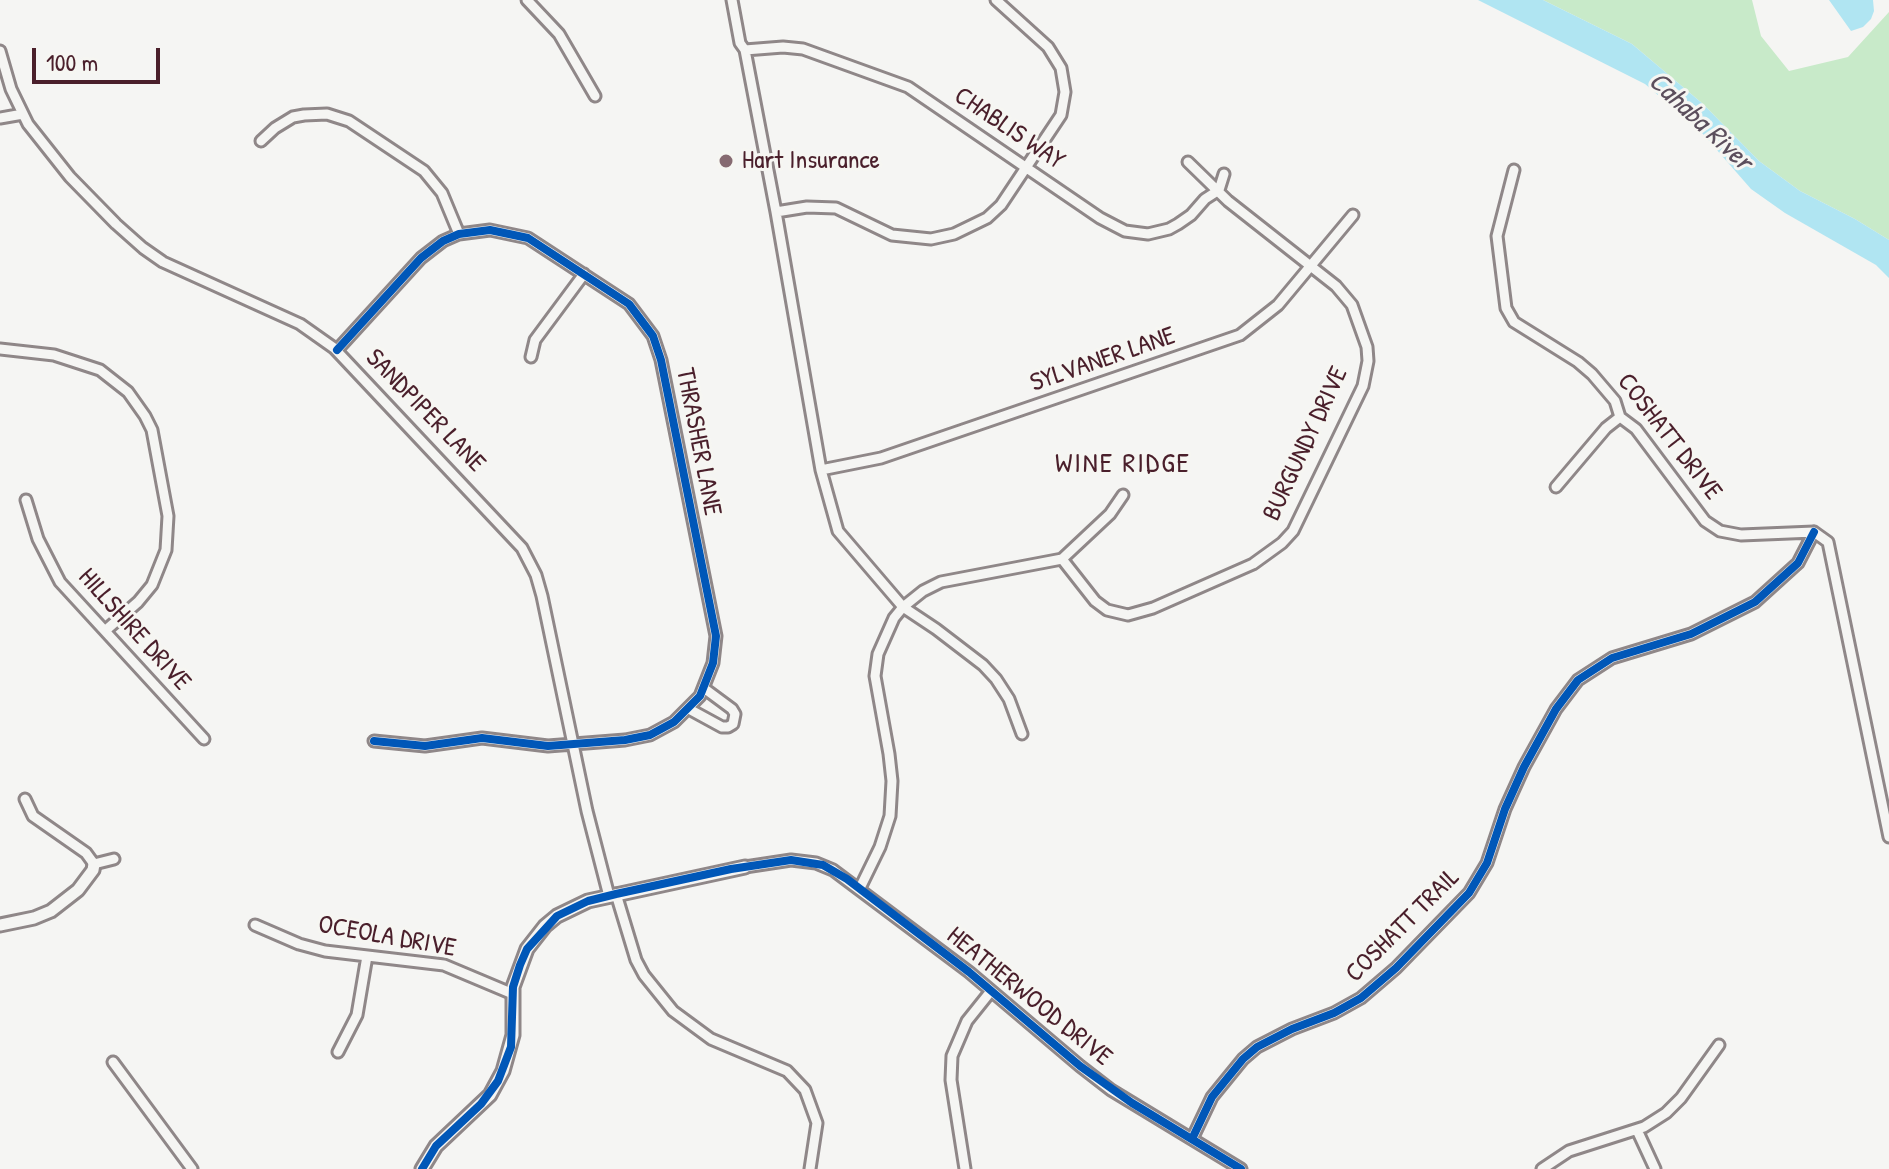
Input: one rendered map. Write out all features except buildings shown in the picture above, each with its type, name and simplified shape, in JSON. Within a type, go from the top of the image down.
[{"type":"street","points":[[527,0],[559,34],[595,96]]},
{"type":"street","points":[[732,0],[740,43],[745,50],[776,212],[821,470],[838,531],[903,607],[989,672],[1009,699],[1022,734]]},
{"type":"street","points":[[776,212],[807,207],[836,208],[892,235],[931,239],[954,234],[987,218],[1001,205],[1061,115],[1065,92],[1061,68],[1048,47],[996,0]]},
{"type":"street","name":"CHABLIS WAY","points":[[745,50],[803,49],[908,87],[1100,218],[1125,231],[1148,234],[1169,229],[1191,215],[1205,199],[1219,190]]},
{"type":"street","name":"SANDPIPER LANE","points":[[0,51],[11,89],[40,141],[70,177],[143,248],[178,269],[300,324],[337,350],[522,548],[536,575],[542,596],[597,854],[636,960],[673,1011],[711,1039],[787,1071],[805,1090],[817,1123],[810,1169]]},
{"type":"street","points":[[0,118],[23,114]]},
{"type":"street","points":[[261,141],[293,117],[327,114],[349,121],[424,171],[442,193],[459,234]]},
{"type":"street","name":"BURGUNDY DRIVE","points":[[1062,559],[1095,601],[1107,610],[1128,615],[1153,608],[1253,564],[1293,531],[1363,386],[1368,361],[1367,347],[1357,314],[1336,286],[1228,201],[1188,162]]},
{"type":"street","name":"COSHATT DRIVE","points":[[1514,170],[1497,236],[1506,308],[1514,322],[1592,374],[1615,401],[1620,417],[1636,429],[1705,521],[1720,531],[1741,535],[1814,532]]},
{"type":"street","points":[[1219,190],[1224,174]]},
{"type":"street","name":"SYLVANER LANE","points":[[821,470],[881,458],[1240,335],[1278,305],[1353,215]]},
{"type":"street","name":"THRASHER LANE","points":[[337,350],[421,258],[443,241],[459,234],[490,230],[517,234],[620,297],[640,314],[653,336],[661,360],[714,623],[713,663],[705,689],[674,722],[650,735],[536,746],[482,738],[425,746],[374,741]]},
{"type":"street","points":[[531,357],[535,340],[584,274]]},
{"type":"street","points":[[0,349],[54,355],[100,370],[128,392],[152,430],[168,516],[166,550],[152,585],[106,630]]},
{"type":"street","points":[[1556,487],[1606,428],[1620,417]]},
{"type":"street","points":[[860,888],[874,863],[890,816],[892,781],[875,676],[885,633],[903,607],[941,582],[1062,559],[1110,514],[1123,495]]},
{"type":"street","name":"HILLSHIRE DRIVE","points":[[26,500],[52,570],[60,582],[204,739]]},
{"type":"street","points":[[1814,532],[1825,539],[1831,550],[1889,837]]},
{"type":"street","name":"COSHATT TRAIL","points":[[1192,1139],[1212,1097],[1243,1059],[1257,1047],[1361,998],[1396,968],[1469,893],[1487,863],[1505,809],[1524,767],[1556,709],[1578,680],[1612,658],[1691,634],[1755,602],[1798,563],[1814,532]]},
{"type":"street","points":[[689,709],[722,727],[733,724],[735,714],[732,709],[705,689]]},
{"type":"street","points":[[0,925],[51,911],[78,890],[93,870],[94,864],[86,853],[33,816],[25,799]]},
{"type":"street","points":[[94,864],[114,859]]},
{"type":"street","name":"HEATHERWOOD DRIVE","points":[[745,867],[791,860],[816,863],[833,870],[991,991],[1111,1090],[1241,1169]]},
{"type":"street","points":[[422,1169],[436,1146],[490,1095],[503,1071],[511,1047],[513,994],[527,949],[545,926],[574,907],[612,895],[745,867]]},
{"type":"street","name":"OCEOLA DRIVE","points":[[255,925],[312,948],[444,965],[513,994]]},
{"type":"street","points":[[338,1052],[357,1015],[367,956]]},
{"type":"street","points":[[965,1169],[951,1080],[952,1056],[967,1021],[991,991]]},
{"type":"street","points":[[1542,1169],[1569,1151],[1637,1130],[1656,1120],[1675,1105],[1719,1045]]},
{"type":"street","points":[[113,1062],[192,1169]]},
{"type":"street","points":[[1637,1130],[1655,1169]]},
{"type":"green space","points":[[1543,0],[1752,0],[1761,36],[1789,71],[1848,57],[1889,12],[1889,240],[1800,191],[1759,161],[1703,104],[1632,44]]},
{"type":"water","name":"Cahaba River","points":[[1478,0],[1543,0],[1632,44],[1703,104],[1759,161],[1800,191],[1889,240],[1889,278],[1876,265],[1785,213],[1751,189],[1702,133],[1645,84]]},
{"type":"water","points":[[1829,0],[1873,0],[1874,11],[1863,27],[1851,31]]},
{"type":"cycle path","points":[[337,350],[421,258],[443,241],[459,234],[490,230],[528,238],[629,304],[653,336],[661,360],[716,636],[713,663],[700,696],[674,722],[650,735],[548,746],[482,738],[425,746],[374,741]]},
{"type":"cycle path","points":[[1192,1139],[1212,1097],[1243,1059],[1257,1047],[1361,998],[1396,968],[1469,893],[1487,863],[1505,809],[1524,767],[1556,709],[1578,680],[1612,658],[1691,634],[1755,602],[1798,563],[1814,532]]},
{"type":"cycle path","points":[[422,1169],[436,1146],[481,1104],[498,1081],[511,1047],[513,987],[520,965],[527,949],[557,916],[588,901],[616,894],[731,869],[791,860],[823,865],[847,879],[969,972],[1080,1066],[1132,1103],[1241,1169]]},
{"type":"place","name":"Hart Insurance","points":[[726,161]]},
{"type":"district","name":"WINE RIDGE","points":[[1123,465]]}]
